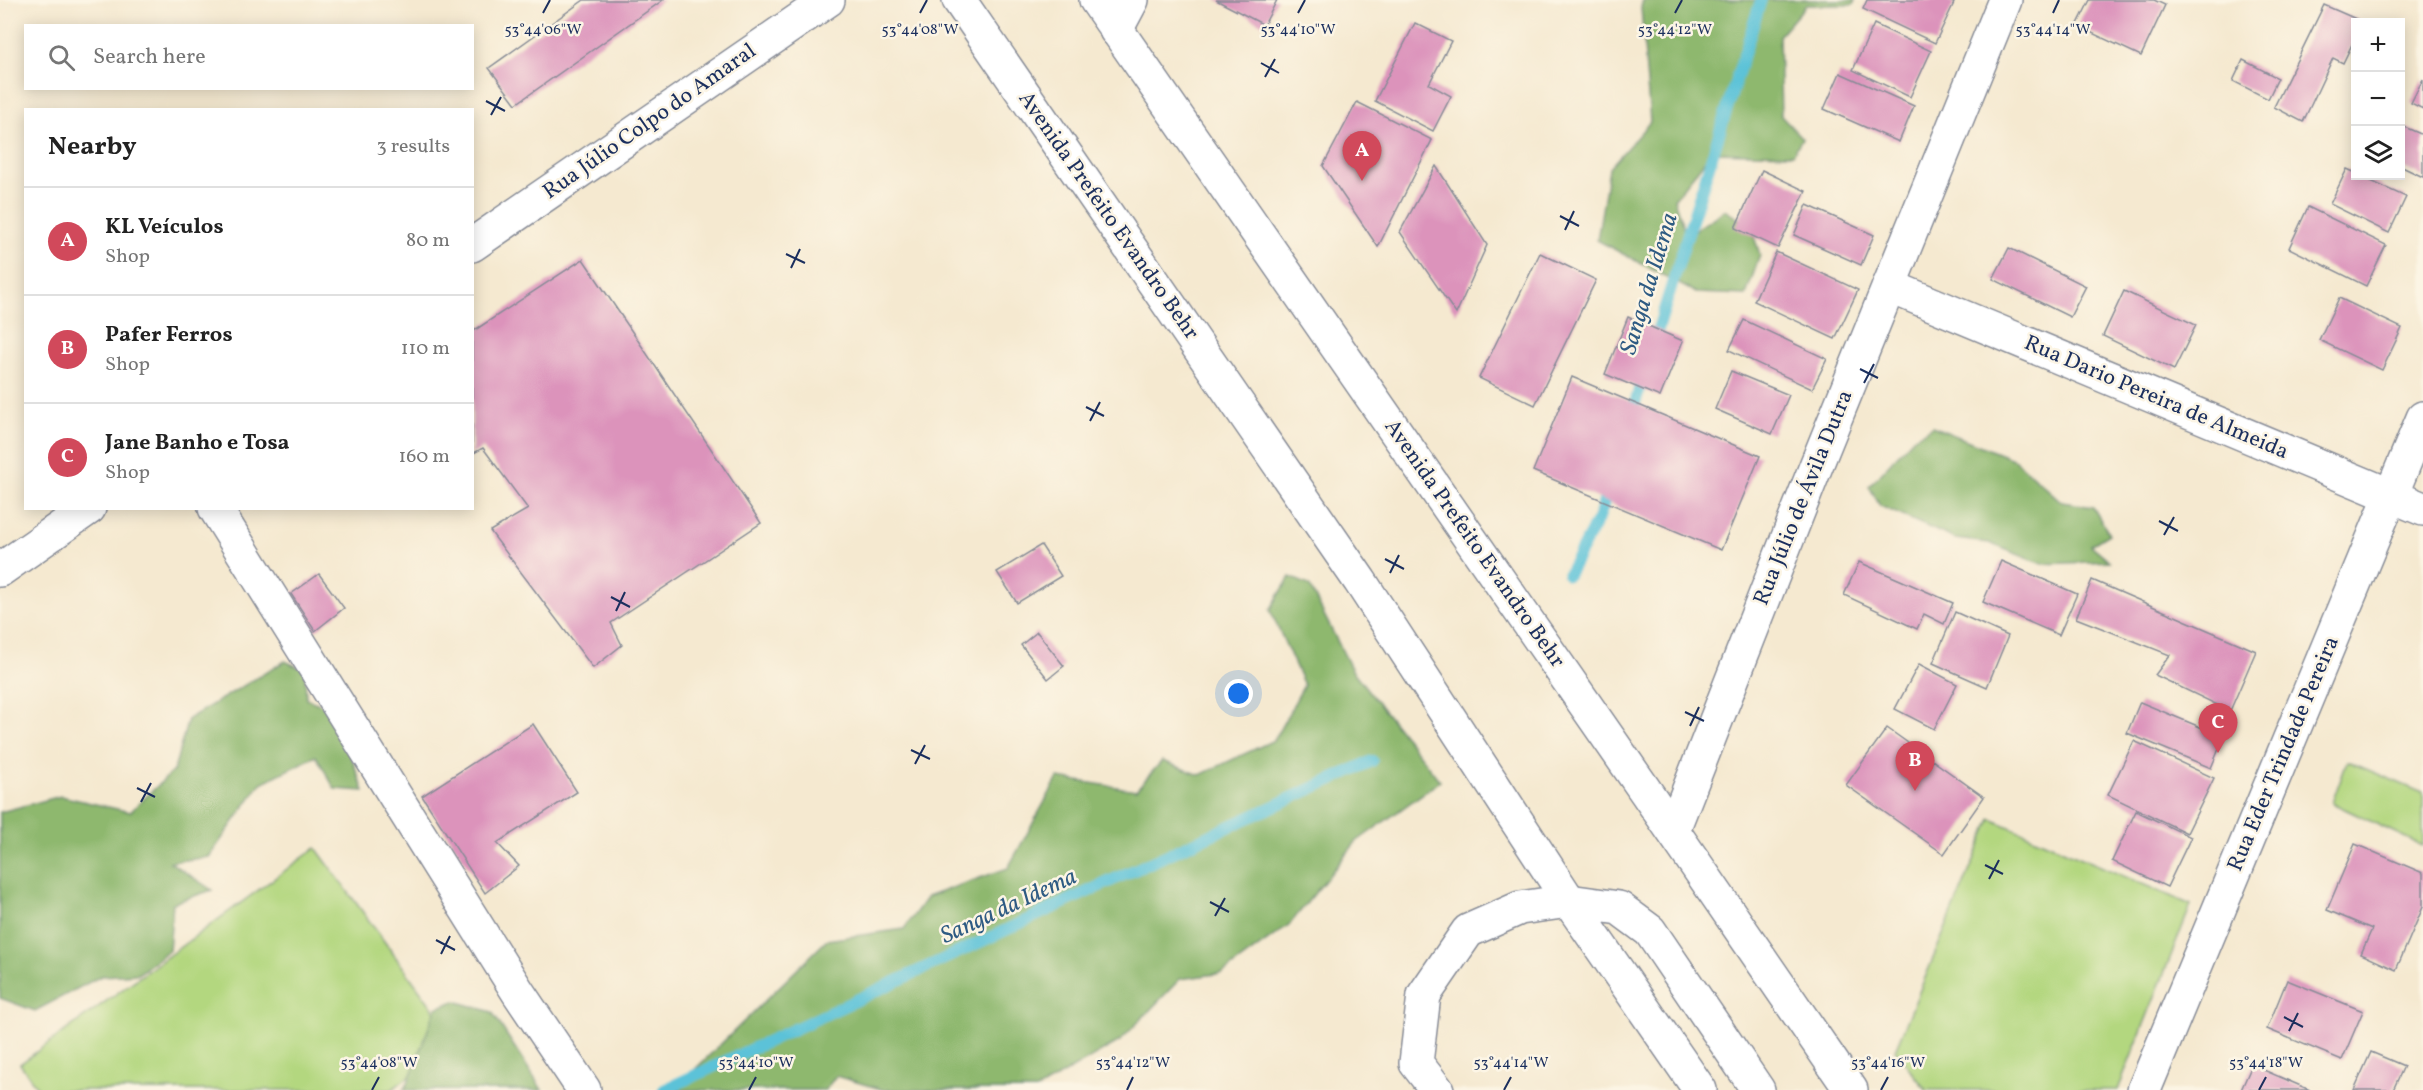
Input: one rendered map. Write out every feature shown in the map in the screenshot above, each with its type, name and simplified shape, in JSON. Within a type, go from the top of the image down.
[{"type":"main road","name":"Rua Júlio Colpo do Amaral","points":[[474,244],[828,0]]},
{"type":"main road","name":"Avenida Prefeito Evandro Behr","points":[[959,0],[1360,581],[1569,901],[1700,1090]]},
{"type":"main road","name":"Avenida Prefeito Evandro Behr","points":[[1096,0],[1851,1090]]},
{"type":"main road","points":[[1116,30],[1132,0]]},
{"type":"main road","name":"Rua Júlio de Ávila Dutra","points":[[1673,830],[2005,0]]},
{"type":"main road","name":"Rua Dario Pereira de Almeida","points":[[1889,286],[2423,509]]},
{"type":"main road","name":"Rua Eder Trindade Pereira","points":[[2145,1090],[2423,418]]},
{"type":"main road","points":[[0,570],[86,510]]},
{"type":"main road","points":[[216,510],[518,992],[585,1090]]},
{"type":"main road","points":[[1437,1090],[1416,1063],[1424,995],[1468,931],[1520,908],[1569,901],[1618,908],[1650,931],[1758,1090]]},
{"type":"green space","points":[[1643,0],[1855,0],[1853,5],[1806,5],[1779,36],[1781,116],[1802,138],[1793,154],[1712,152],[1674,199],[1686,236],[1725,210],[1751,227],[1760,255],[1746,295],[1696,293],[1597,240],[1609,168],[1650,122],[1641,7]]},
{"type":"green space","points":[[1932,426],[2015,460],[2062,502],[2093,507],[2109,534],[2091,545],[2110,561],[2042,564],[1989,543],[1955,539],[1880,506],[1869,486],[1913,438]]},
{"type":"green space","points":[[1290,577],[1309,585],[1352,670],[1440,781],[1356,842],[1290,924],[1223,973],[1180,979],[1120,1041],[1036,1090],[884,1090],[836,1076],[825,1090],[674,1090],[827,940],[904,929],[927,897],[1008,868],[1058,778],[1136,790],[1162,761],[1200,775],[1274,740],[1304,685],[1270,610]]},
{"type":"green space","points":[[285,661],[305,670],[306,699],[333,709],[364,791],[335,789],[316,756],[261,783],[209,857],[170,862],[212,890],[173,903],[169,950],[138,974],[101,976],[35,1011],[0,998],[0,812],[61,796],[130,812],[174,770],[188,719]]},
{"type":"green space","points":[[2347,761],[2423,793],[2423,846],[2332,803]]},
{"type":"green space","points":[[1991,819],[2191,905],[2118,1090],[1926,1090],[1895,1050]]},
{"type":"green space","points":[[316,848],[457,1041],[391,1090],[39,1090],[20,1064]]},
{"type":"green space","points":[[455,1001],[492,1012],[542,1090],[403,1090],[407,1085],[436,1008]]},
{"type":"building","points":[[584,0],[663,0],[516,104],[489,68]]},
{"type":"building","points":[[1216,0],[1277,0],[1264,25]]},
{"type":"building","points":[[1867,0],[1947,0],[1954,3],[1935,43],[1863,9]]},
{"type":"building","points":[[2090,0],[2154,0],[2165,5],[2141,56],[2077,26]]},
{"type":"building","points":[[2324,5],[2354,18],[2351,18],[2351,46],[2343,63],[2333,58],[2303,122],[2274,107]]},
{"type":"building","points":[[1415,23],[1451,41],[1429,84],[1451,96],[1433,131],[1375,101]]},
{"type":"building","points":[[1874,24],[1931,51],[1910,97],[1853,70]]},
{"type":"building","points":[[2243,60],[2278,78],[2268,99],[2233,81]]},
{"type":"building","points":[[1840,73],[1914,106],[1899,142],[1824,109]]},
{"type":"building","points":[[2423,79],[2423,109],[2411,103]]},
{"type":"building","points":[[1357,102],[1432,140],[1378,247],[1323,166]]},
{"type":"building","points":[[2405,127],[2423,135],[2423,177],[2405,168]]},
{"type":"building","points":[[1436,166],[1487,245],[1456,314],[1400,232]]},
{"type":"building","points":[[2347,169],[2351,171],[2351,180],[2369,180],[2406,197],[2389,233],[2330,204]]},
{"type":"building","points":[[1762,170],[1806,191],[1778,248],[1735,228]]},
{"type":"building","points":[[1807,205],[1874,235],[1861,265],[1794,235]]},
{"type":"building","points":[[2308,207],[2386,245],[2366,286],[2289,248]]},
{"type":"building","points":[[2009,248],[2086,286],[2070,317],[1993,279]]},
{"type":"building","points":[[1776,252],[1858,290],[1835,339],[1754,301]]},
{"type":"building","points":[[1540,253],[1596,280],[1535,405],[1479,378]]},
{"type":"building","points":[[583,259],[761,523],[611,623],[622,645],[593,668],[490,531],[528,509],[483,448],[474,453],[474,331]]},
{"type":"building","points":[[2124,291],[2196,325],[2174,370],[2103,336]]},
{"type":"building","points":[[2339,298],[2402,328],[2382,370],[2319,340]]},
{"type":"building","points":[[1628,317],[1683,341],[1660,397],[1605,374]]},
{"type":"building","points":[[1744,320],[1827,359],[1812,389],[1729,350]]},
{"type":"building","points":[[1731,371],[1789,395],[1772,434],[1715,409]]},
{"type":"building","points":[[1572,377],[1760,456],[1721,550],[1533,471]]},
{"type":"building","points":[[1041,545],[1061,576],[1017,603],[997,572]]},
{"type":"building","points":[[2001,561],[2077,594],[2059,635],[1983,602]]},
{"type":"building","points":[[1859,562],[1953,603],[1944,624],[1924,614],[1917,629],[1844,595]]},
{"type":"building","points":[[319,574],[344,608],[315,631],[291,594]]},
{"type":"building","points":[[2092,580],[2256,651],[2230,711],[2155,675],[2170,655],[2076,618]]},
{"type":"building","points":[[1955,612],[2008,636],[1987,687],[1933,663]]},
{"type":"building","points":[[1037,632],[1064,666],[1048,679],[1021,645]]},
{"type":"building","points":[[1919,664],[1957,684],[1934,729],[1895,709]]},
{"type":"building","points":[[2140,702],[2224,737],[2211,768],[2127,733]]},
{"type":"building","points":[[533,724],[577,792],[497,843],[519,866],[485,893],[422,796]]},
{"type":"building","points":[[1887,728],[1984,797],[1944,854],[1846,785]]},
{"type":"building","points":[[2134,741],[2214,778],[2187,833],[2108,795]]},
{"type":"building","points":[[2136,811],[2191,837],[2167,887],[2112,861]]},
{"type":"building","points":[[2355,844],[2423,873],[2423,907],[2396,970],[2361,954],[2372,929],[2327,910]]},
{"type":"building","points":[[2287,980],[2363,1011],[2342,1060],[2267,1029]]},
{"type":"building","points":[[2371,1052],[2404,1066],[2393,1090],[2354,1090]]},
{"type":"building","points":[[2252,1065],[2310,1090],[2241,1090]]},
{"type":"waterway","name":"Sanga da Idema","points":[[1653,345],[1761,0]]},
{"type":"waterway","name":"Sanga da Idema","points":[[1631,417],[1644,373]]},
{"type":"waterway","name":"Sanga da Idema","points":[[1568,575],[1600,515],[1608,488]]},
{"type":"waterway","name":"Sanga da Idema","points":[[664,1090],[1372,761]]},
{"type":"place","name":"KL Veículos","points":[[1362,181]]},
{"type":"place","name":"Jane Banho e Tosa","points":[[2218,753]]},
{"type":"place","name":"Pafer Ferros","points":[[1915,791]]}]
